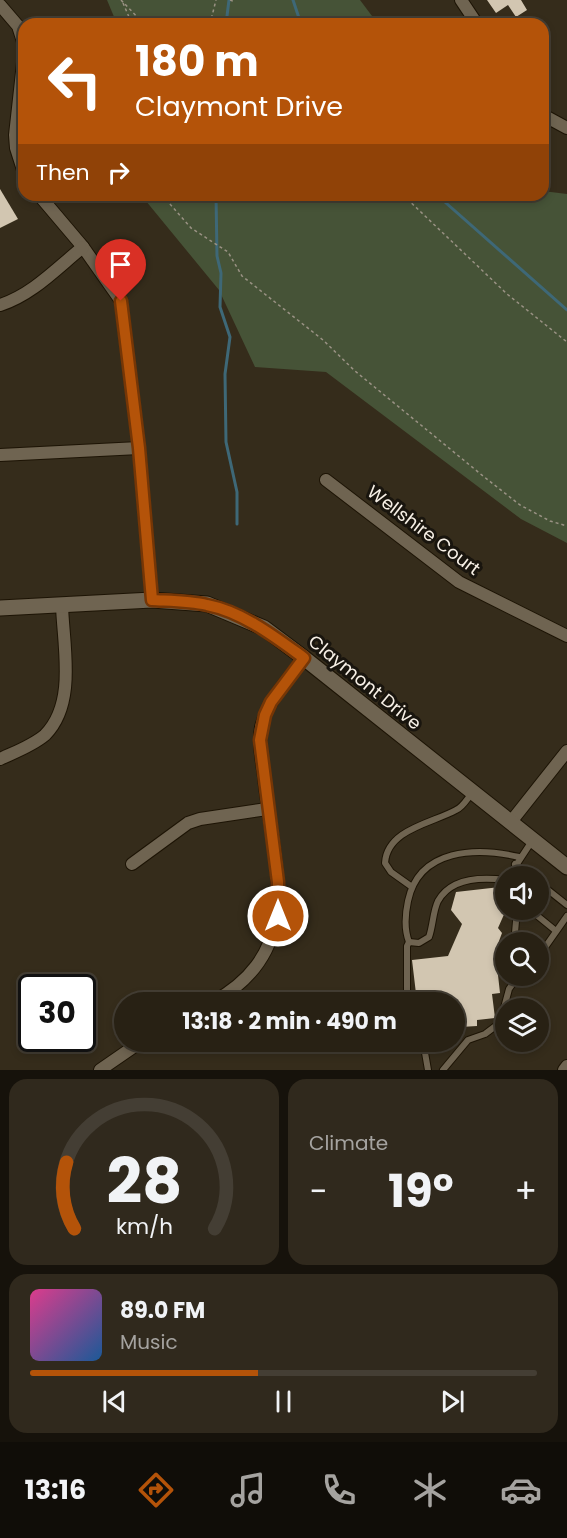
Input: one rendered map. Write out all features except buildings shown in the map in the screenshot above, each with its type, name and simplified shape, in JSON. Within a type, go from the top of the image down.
[{"type":"street","points":[[461,0],[473,18]]},
{"type":"street","points":[[0,5],[18,22]]},
{"type":"street","points":[[18,108],[15,135],[15,148],[18,156]]},
{"type":"street","points":[[549,118],[567,128]]},
{"type":"street","points":[[44,201],[83,247],[121,301],[139,448],[152,600]]},
{"type":"street","points":[[0,305],[16,300],[29,291],[83,247]]},
{"type":"street","points":[[0,455],[139,448]]},
{"type":"street","name":"Wellshire Court","points":[[326,480],[459,582],[567,636]]},
{"type":"street","name":"Claymont Drive","points":[[0,608],[152,600],[207,604],[264,628],[567,867]]},
{"type":"street","points":[[0,759],[46,734],[60,710],[66,687],[62,605]]},
{"type":"street","points":[[228,992],[248,978],[264,956],[275,930],[278,882],[267,809],[261,729],[271,702],[304,658]]},
{"type":"street","points":[[510,823],[567,750]]},
{"type":"street","points":[[132,864],[188,823],[200,819],[267,809]]},
{"type":"street","points":[[100,1070],[126,1052]]},
{"type":"street","points":[[564,1070],[567,1066]]},
{"type":"lane","points":[[412,887],[391,872],[385,863],[391,846],[424,822],[458,810],[472,793]]},
{"type":"lane","points":[[514,866],[532,840]]},
{"type":"lane","points":[[407,992],[406,956],[409,942],[405,914],[412,887],[429,866],[451,855],[468,851],[493,851],[517,860],[522,866]]},
{"type":"lane","points":[[409,942],[419,943],[429,937],[437,902],[447,890],[465,880],[495,879]]},
{"type":"lane","points":[[549,891],[567,905]]},
{"type":"lane","points":[[549,943],[567,916]]},
{"type":"lane","points":[[543,920],[556,931]]},
{"type":"lane","points":[[443,1070],[468,1040],[485,1034],[497,1025],[511,986]]},
{"type":"lane","points":[[425,1052],[428,1070]]},
{"type":"path","points":[[121,0],[128,9],[130,18]]},
{"type":"path","points":[[121,0],[138,18]]},
{"type":"path","points":[[212,18],[216,0]]},
{"type":"path","points":[[230,0],[235,2]]},
{"type":"path","points":[[167,201],[185,223],[224,250],[242,276],[504,493],[535,514],[567,526]]},
{"type":"path","points":[[409,201],[507,294],[567,342]]},
{"type":"green space","points":[[107,0],[360,0],[374,18],[114,18]]},
{"type":"green space","points":[[549,192],[567,194],[567,543],[521,519],[326,372],[255,367],[219,290],[146,201],[549,201]]},
{"type":"waterway","points":[[227,18],[229,0]]},
{"type":"waterway","points":[[293,0],[299,18]]},
{"type":"waterway","points":[[216,201],[217,256],[221,273],[220,307],[230,337],[225,374],[226,442],[237,492],[237,524]]},
{"type":"waterway","points":[[444,201],[567,310]]},
{"type":"route","points":[[121,301],[139,448],[152,600],[207,604],[221,609],[264,628],[304,658],[271,702],[261,729],[260,740],[267,809],[278,882],[278,916]]}]
